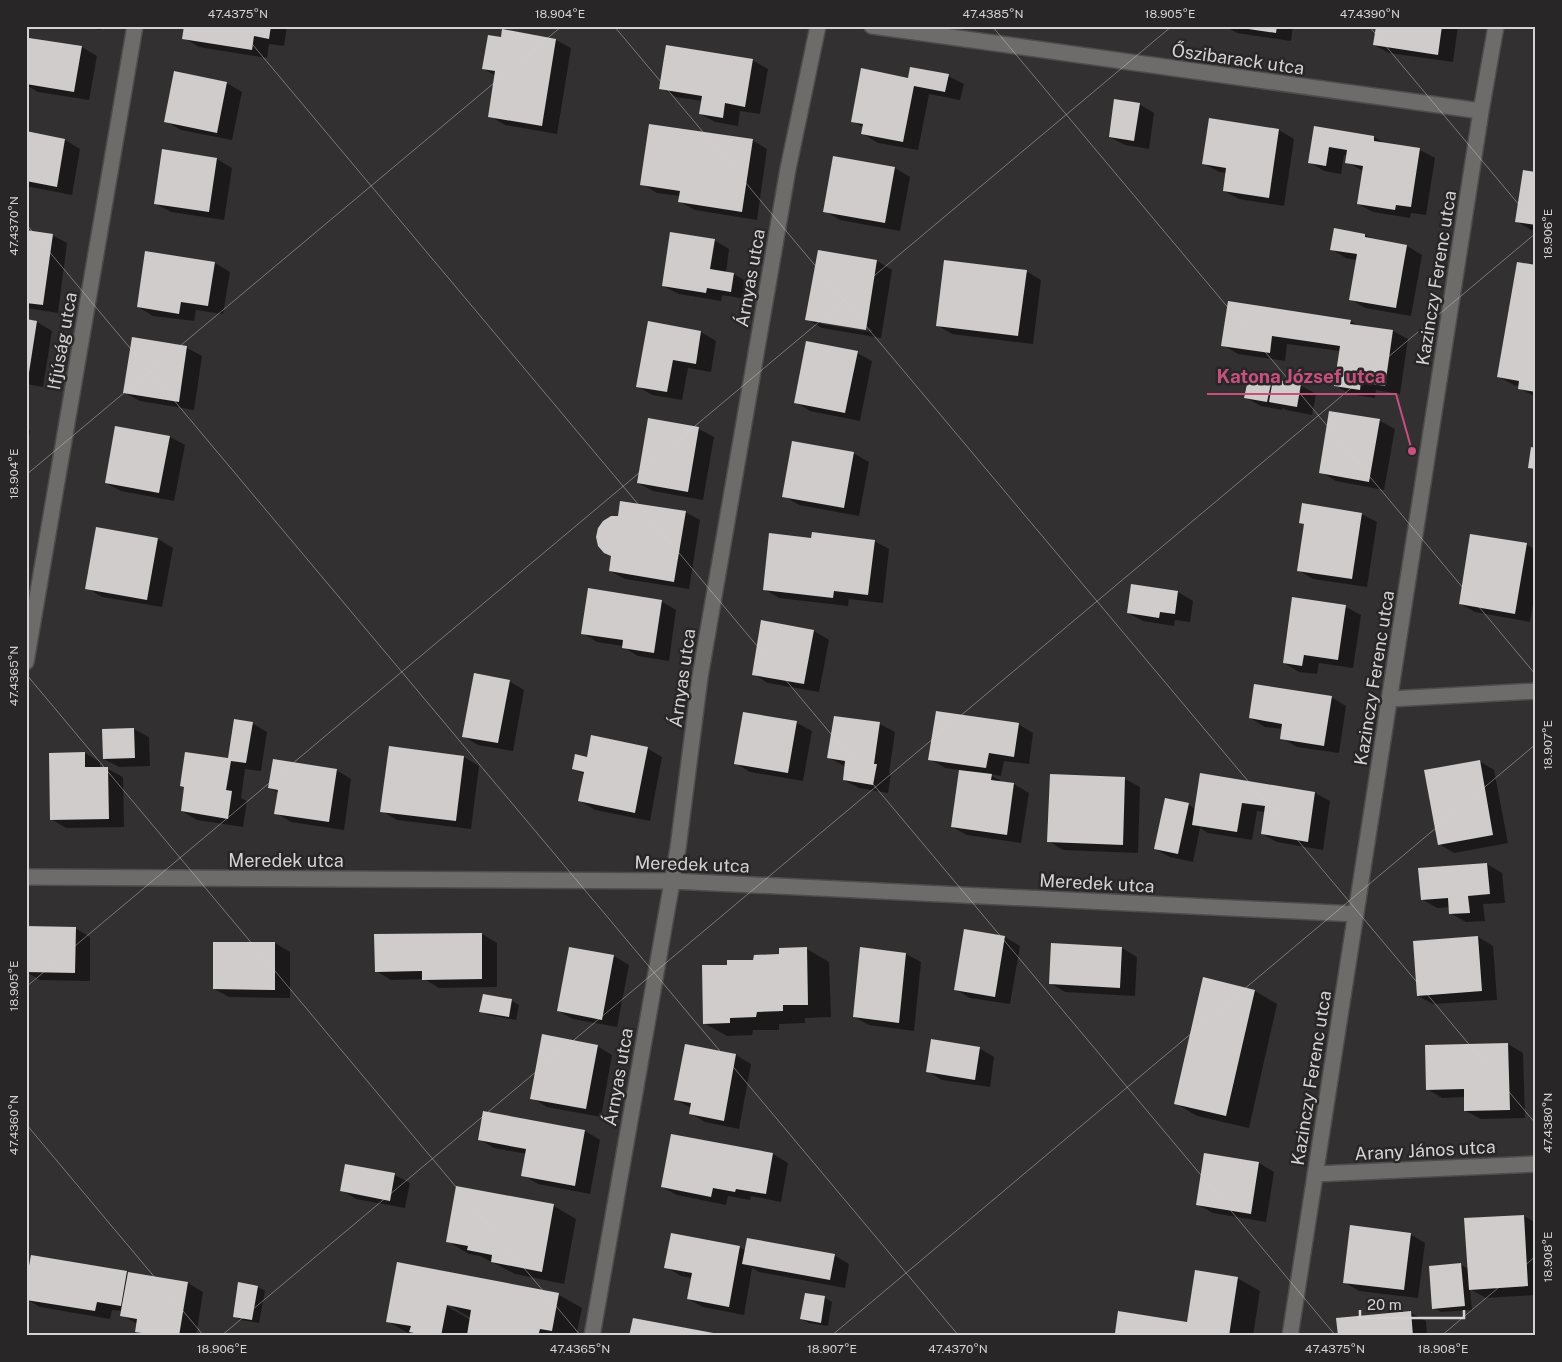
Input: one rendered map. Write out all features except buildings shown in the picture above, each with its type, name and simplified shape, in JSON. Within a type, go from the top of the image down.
[{"type":"street","name":"Ifjúság utca","points":[[26,662],[135,26]]},
{"type":"street","name":"Árnyas utca","points":[[592,1336],[678,848],[702,668],[788,169],[818,26]]},
{"type":"street","name":"Őszibarack utca","points":[[872,26],[1481,111]]},
{"type":"street","name":"Kazinczy Ferenc utca","points":[[1290,1336],[1481,111],[1496,26]]},
{"type":"street","points":[[1390,700],[1536,692]]},
{"type":"street","name":"Meredek utca","points":[[26,877],[672,881],[1356,914]]},
{"type":"street","name":"Arany János utca","points":[[1315,1174],[1536,1164]]},
{"type":"place","name":"Katona József utca","points":[[1412,451]]}]
